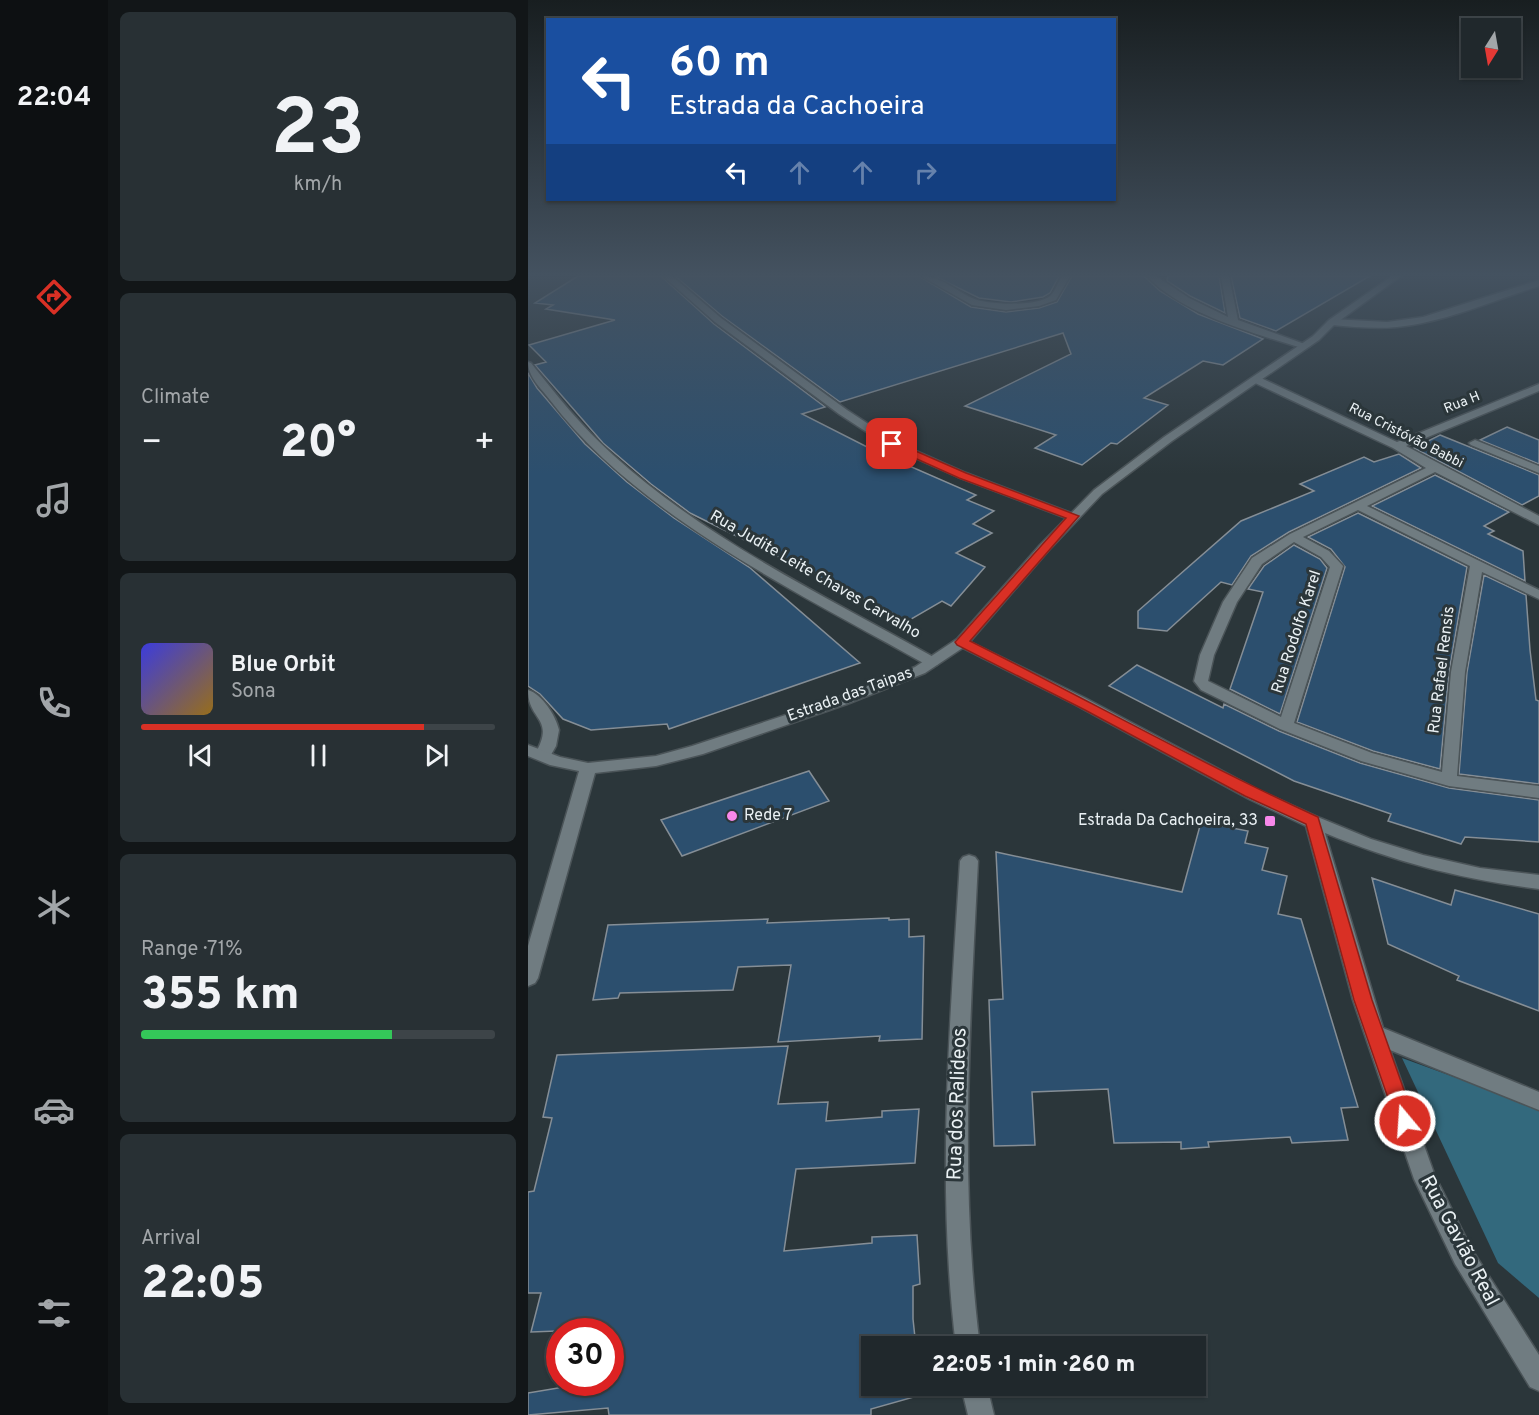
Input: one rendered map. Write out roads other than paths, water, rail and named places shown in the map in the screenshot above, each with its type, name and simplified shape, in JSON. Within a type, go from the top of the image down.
[{"type":"street","points":[[748,342],[843,412],[892,444],[962,475],[1073,516]]},
{"type":"street","points":[[1294,342],[1305,346]]},
{"type":"street","name":"Estrada das Taipas","points":[[535,753],[570,765],[588,768],[637,765],[697,750],[893,682],[932,662],[962,642],[1073,516],[1098,492],[1168,439],[1309,342]]},
{"type":"street","name":"Rua Judite Leite Chaves Carvalho","points":[[528,365],[543,388],[601,452],[704,530],[932,662]]},
{"type":"street","name":"Rua Cristóvão Babbi","points":[[1257,380],[1397,446],[1539,521]]},
{"type":"street","name":"Rua H","points":[[1397,446],[1539,387]]},
{"type":"street","points":[[1475,443],[1539,470]]},
{"type":"street","points":[[1435,468],[1294,537],[1257,561],[1248,572],[1218,628],[1201,674],[1201,681],[1206,687],[1338,748],[1398,768],[1449,780],[1539,792]]},
{"type":"street","points":[[1356,505],[1539,595]]},
{"type":"street","name":"Rua Rodolfo Karel","points":[[1286,725],[1336,566],[1325,554],[1294,537]]},
{"type":"street","name":"Rua Rafael Rensis","points":[[1449,780],[1453,709],[1466,612],[1477,564]]},
{"type":"street","points":[[962,642],[1090,706],[1251,792],[1347,836],[1432,863],[1491,877],[1539,882]]},
{"type":"street","points":[[528,695],[553,728],[551,742],[535,753]]},
{"type":"street","points":[[528,978],[588,768]]},
{"type":"street","name":"Rua Gavião Real","points":[[1313,821],[1337,914],[1425,1179],[1462,1256],[1539,1378]]},
{"type":"street","name":"Rua dos Ralideos","points":[[966,1336],[962,1306],[954,1161],[969,861]]},
{"type":"street","points":[[1375,1034],[1539,1101]]},
{"type":"street","points":[[976,1396],[981,1415]]},
{"type":"place","name":"Rede 7","points":[[732,816]]},
{"type":"place","name":"Estrada Da Cachoeira, 33","points":[[1270,821]]}]
